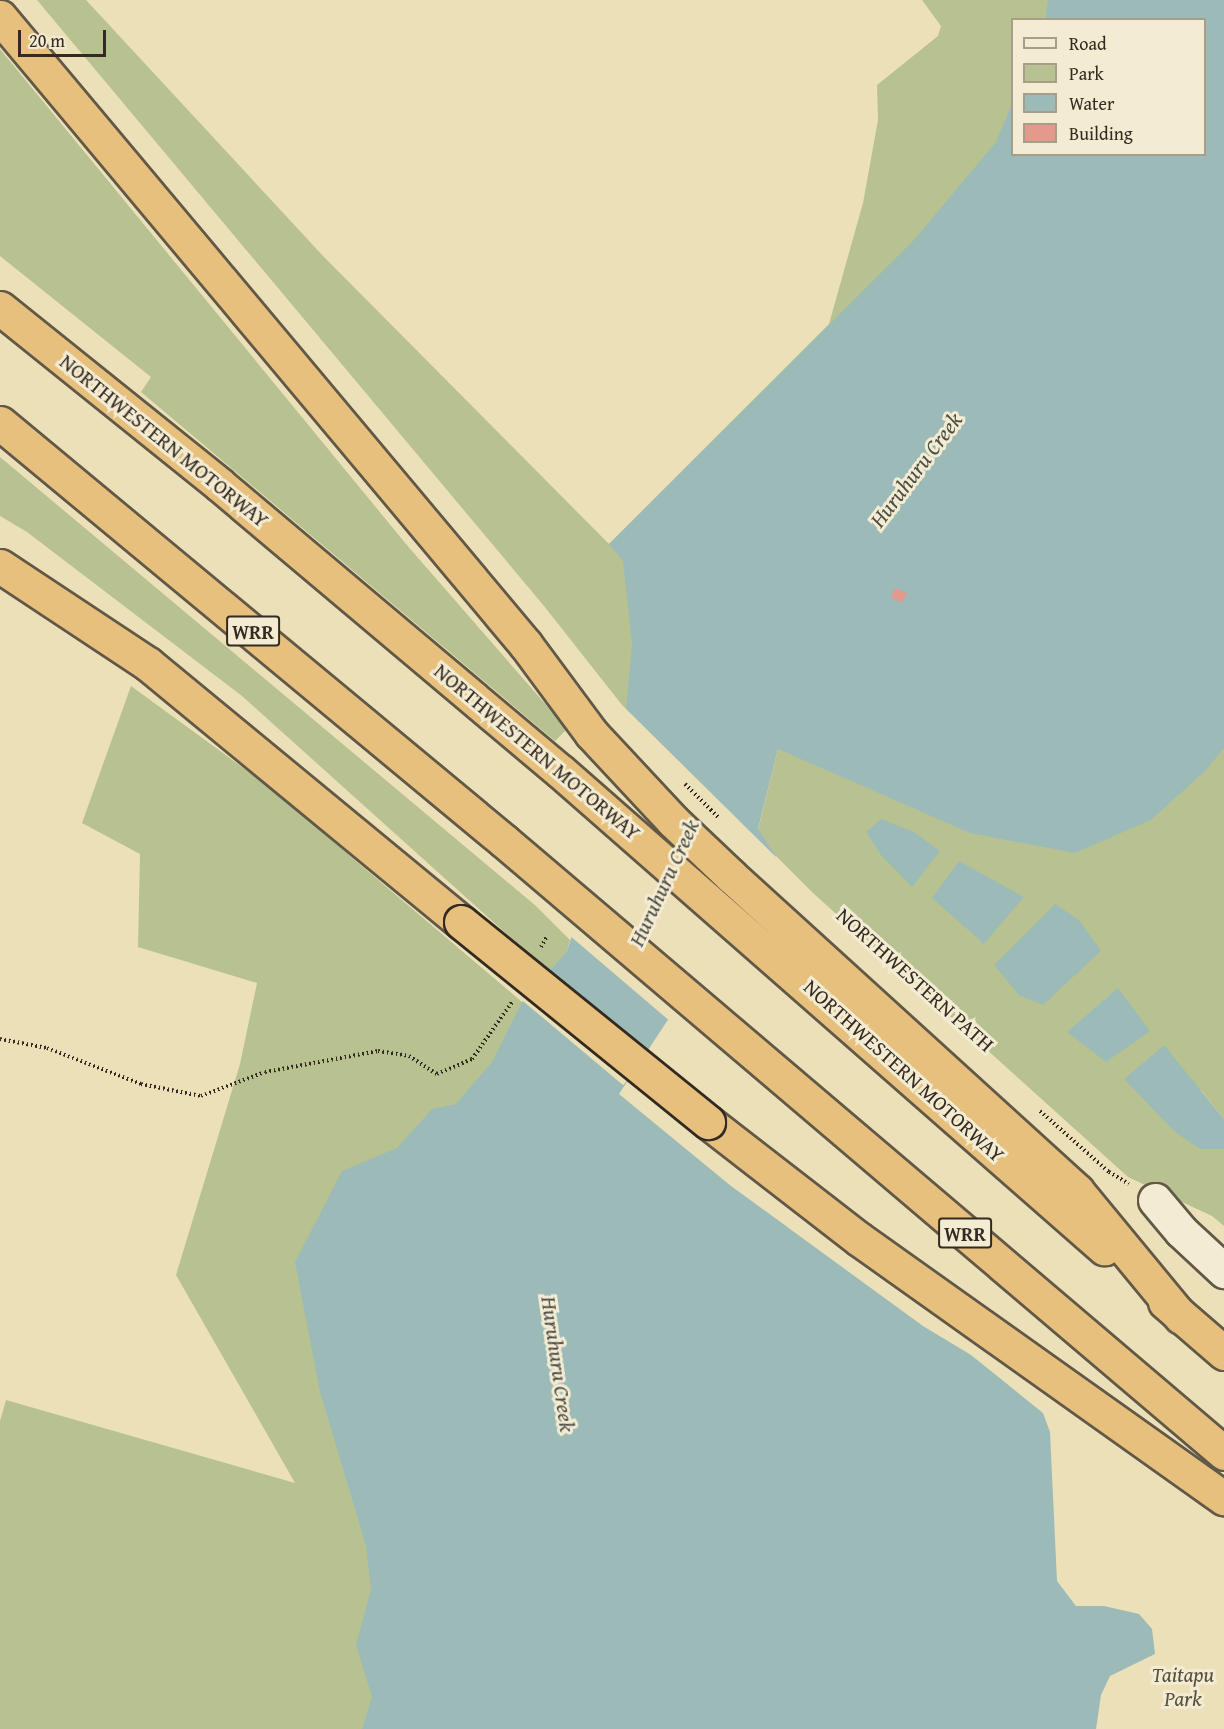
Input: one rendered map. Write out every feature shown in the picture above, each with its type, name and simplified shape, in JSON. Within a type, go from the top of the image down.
[{"type":"highway","points":[[0,18],[526,645],[591,733],[775,936]]},
{"type":"highway","name":"NORTHWESTERN MOTORWAY","points":[[0,308],[220,485],[560,771],[775,936],[1181,1317],[1224,1353]]},
{"type":"highway","name":"WRR","points":[[0,423],[504,841],[1224,1453]]},
{"type":"highway","points":[[0,566],[15,582],[148,664],[708,1122],[859,1239],[1224,1498]]},
{"type":"lane","points":[[1155,1200],[1181,1231],[1224,1271]]},
{"type":"path","points":[[678,777],[720,819]]},
{"type":"path","points":[[537,956],[547,936]]},
{"type":"path","points":[[0,1039],[47,1048],[141,1084],[201,1096],[265,1072],[378,1052],[409,1056],[437,1074],[472,1059],[515,997]]},
{"type":"path","points":[[1037,1109],[1109,1172],[1155,1200]]},
{"type":"green space","points":[[37,0],[86,0],[324,257],[609,544],[829,324],[863,203],[878,120],[877,85],[938,36],[941,26],[922,0],[1220,0],[1224,39],[1206,22],[1206,18],[1011,18],[1011,155],[626,710],[544,606]]},
{"type":"green space","points":[[0,49],[406,544],[567,729],[555,741],[141,392],[151,377],[0,256]]},
{"type":"green space","points":[[1224,194],[1224,1119],[1201,1090],[1200,1149],[1224,1149],[1224,1226],[1212,1216],[1128,1177],[813,893],[776,856],[758,830],[778,749]]},
{"type":"green space","points":[[0,457],[536,906],[570,940],[567,951],[549,972],[242,696],[27,532],[0,516]]},
{"type":"green space","points":[[131,686],[264,783],[522,1002],[614,1729],[0,1729],[0,1421],[6,1400],[295,1483],[176,1275],[240,1064],[257,983],[138,947],[140,854],[82,823]]},
{"type":"water","name":"Huruhuru Creek","points":[[1048,0],[1224,0],[1224,748],[1205,771],[1151,820],[1075,853],[970,833],[778,749],[758,829],[776,856],[619,1094],[731,1186],[923,1326],[971,1355],[1043,1413],[1050,1432],[1057,1581],[1076,1606],[1104,1606],[1139,1614],[1152,1629],[1155,1654],[1110,1676],[1101,1695],[1096,1729],[362,1729],[372,1697],[356,1645],[371,1589],[366,1546],[320,1392],[295,1262],[342,1171],[397,1148],[432,1109],[456,1104],[492,1062],[522,1002],[567,951],[618,793],[632,644],[623,561],[609,544],[913,241],[996,142],[1011,105],[1011,156],[1206,156],[1206,18],[1045,18]]},
{"type":"water","points":[[881,819],[914,832],[940,851],[912,887],[880,854],[866,832]]},
{"type":"water","points":[[959,861],[1024,897],[984,944],[932,898]]},
{"type":"water","points":[[1055,904],[1079,920],[1101,951],[1043,1005],[1019,995],[994,965]]},
{"type":"water","points":[[1118,988],[1150,1031],[1106,1062],[1067,1032]]},
{"type":"water","points":[[1164,1045],[1224,1119],[1224,1149],[1200,1149],[1175,1132],[1124,1079]]},
{"type":"pier","points":[[623,706],[778,859],[671,1022],[569,935],[615,791]]},
{"type":"pier","points":[[547,969],[649,1054],[623,1085],[521,1000]]},
{"type":"building","points":[[895,588],[907,593],[902,603],[891,597]]},
{"type":"park label","name":"Taitapu Park","points":[[1183,1687]]}]
